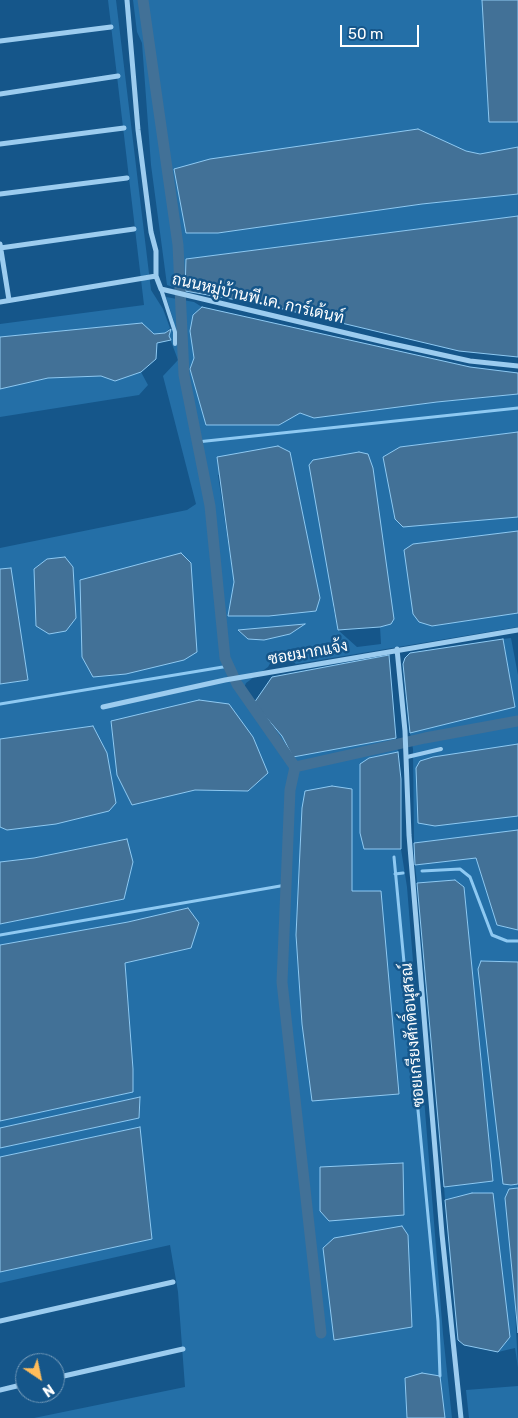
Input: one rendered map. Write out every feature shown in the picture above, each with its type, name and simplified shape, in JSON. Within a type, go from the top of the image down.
[{"type":"street","name":"ถนนหมู่บ้านพี.เค. การ์เด้นท์","points":[[127,0],[138,130],[151,232],[156,251],[156,276],[161,289],[461,359],[518,366]]},
{"type":"street","points":[[0,41],[110,27]]},
{"type":"street","points":[[0,94],[118,76]]},
{"type":"street","points":[[0,144],[124,128]]},
{"type":"street","points":[[0,194],[127,178]]},
{"type":"street","points":[[8,300],[0,246],[134,229]]},
{"type":"street","points":[[0,302],[156,276]]},
{"type":"street","name":"ซอยมากแจ้ง","points":[[104,708],[225,680],[397,649],[518,630]]},
{"type":"street","name":"ซอยเกรียงศักดิ์อนุสรณ์","points":[[397,649],[406,731],[409,835],[442,1234],[461,1418]]},
{"type":"street","points":[[0,1321],[173,1282]]},
{"type":"street","points":[[65,1376],[183,1349]]},
{"type":"street","points":[[0,1390],[15,1386]]},
{"type":"lane","points":[[161,289],[176,332],[175,344]]},
{"type":"lane","points":[[407,757],[441,749]]},
{"type":"shaded area","points":[[108,0],[116,0],[151,290],[163,309],[170,328],[165,333],[154,334],[142,323],[0,337],[0,324],[144,305]]},
{"type":"shaded area","points":[[133,0],[482,0],[489,122],[518,122],[518,147],[480,154],[466,151],[175,169],[186,233],[218,233],[422,204],[518,194],[518,216],[186,259],[185,291],[167,285],[151,165],[142,43],[137,32]]},
{"type":"shaded area","points":[[482,0],[518,0],[518,122],[489,122]]},
{"type":"shaded area","points":[[418,129],[466,151],[480,154],[518,147],[518,194],[422,204],[218,233],[186,233],[174,169],[210,159]]},
{"type":"shaded area","points":[[518,216],[518,357],[459,351],[266,305],[185,291],[186,259]]},
{"type":"shaded area","points":[[166,297],[194,302],[202,307],[193,315],[190,331],[194,358],[190,369],[206,425],[279,425],[300,413],[314,418],[437,402],[518,394],[518,432],[400,447],[403,527],[518,517],[518,531],[413,544],[432,626],[518,613],[518,627],[296,664],[287,657],[272,660],[268,667],[246,683],[244,688],[261,714],[282,736],[293,757],[396,738],[398,752],[369,758],[393,848],[401,849],[407,887],[443,1334],[452,1418],[445,1418],[440,1376],[405,1378],[407,1418],[34,1418],[185,1387],[178,1292],[170,1245],[0,1283],[0,1272],[152,1239],[140,1127],[0,1157],[0,1148],[139,1118],[140,1097],[0,1128],[0,1121],[133,1092],[125,963],[191,948],[188,908],[128,922],[0,945],[0,924],[124,899],[133,862],[126,839],[34,858],[0,862],[0,827],[7,830],[56,824],[109,811],[93,726],[0,739],[0,684],[28,680],[11,568],[0,569],[0,548],[187,510],[196,504],[163,376],[178,360],[169,336],[174,322]],"holes":[[[290,452],[320,598],[316,611],[229,616],[234,582],[218,475]],[[333,606],[391,624],[380,627],[381,644],[357,647],[338,630]],[[304,624],[290,634],[264,640],[248,639],[238,631]],[[199,700],[248,791],[195,790],[132,805]],[[352,789],[352,891],[381,892],[312,1101],[302,1024],[296,935],[302,808]],[[328,1283],[412,1327],[334,1340]]]},
{"type":"shaded area","points":[[202,307],[470,367],[518,373],[518,394],[437,402],[314,418],[300,413],[279,425],[206,425],[190,369],[194,358],[190,331],[193,315]]},
{"type":"shaded area","points":[[142,323],[154,334],[165,333],[171,329],[169,336],[171,340],[157,343],[156,359],[141,372],[115,381],[101,376],[48,378],[0,389],[0,337]]},
{"type":"shaded area","points":[[141,372],[148,385],[139,395],[0,417],[0,389],[48,378],[101,376],[115,381]]},
{"type":"shaded area","points":[[518,432],[518,517],[403,527],[395,519],[383,457],[400,447]]},
{"type":"shaded area","points":[[278,446],[290,452],[320,598],[316,611],[269,616],[228,616],[234,582],[217,457]]},
{"type":"shaded area","points":[[359,452],[368,454],[373,468],[394,619],[391,624],[380,627],[338,630],[309,465],[313,460]]},
{"type":"shaded area","points":[[518,531],[518,613],[432,626],[419,622],[413,614],[404,550],[413,544]]},
{"type":"shaded area","points":[[181,553],[191,563],[197,652],[184,660],[126,674],[93,677],[82,657],[80,580]]},
{"type":"shaded area","points":[[65,557],[73,567],[76,618],[66,631],[49,634],[36,626],[34,569],[47,559]]},
{"type":"shaded area","points":[[11,568],[28,680],[0,684],[0,569]]},
{"type":"shaded area","points":[[305,624],[290,634],[264,640],[248,639],[238,630]]},
{"type":"shaded area","points":[[511,638],[518,675],[518,830],[414,843],[413,749],[410,733],[515,707],[503,639]]},
{"type":"shaded area","points":[[503,639],[515,707],[410,733],[403,664],[405,658],[410,653]]},
{"type":"shaded area","points":[[389,655],[396,738],[293,757],[282,736],[254,703],[272,677]]},
{"type":"shaded area","points":[[199,700],[229,704],[253,737],[268,773],[248,791],[195,790],[132,805],[117,775],[111,721]]},
{"type":"shaded area","points":[[93,726],[107,753],[116,803],[109,811],[56,824],[7,830],[0,827],[0,739]]},
{"type":"shaded area","points":[[518,744],[518,816],[435,826],[418,823],[416,768],[420,761],[433,757]]},
{"type":"shaded area","points":[[398,752],[401,779],[401,849],[364,849],[360,833],[360,764],[369,758]]},
{"type":"shaded area","points":[[332,786],[352,789],[352,891],[381,891],[399,1094],[312,1101],[302,1024],[296,935],[302,808],[305,791]]},
{"type":"shaded area","points":[[518,830],[518,930],[497,925],[476,858],[415,865],[414,843]]},
{"type":"shaded area","points":[[127,839],[133,862],[124,899],[0,924],[0,862],[34,858]]},
{"type":"shaded area","points":[[476,858],[497,925],[518,930],[518,962],[481,961],[511,1185],[518,1184],[518,1188],[509,1189],[518,1368],[515,1348],[498,1352],[510,1337],[472,1193],[445,1200],[444,1187],[493,1181],[464,887],[455,880],[417,883],[415,865]]},
{"type":"shaded area","points":[[455,880],[464,887],[493,1181],[444,1187],[417,883]]},
{"type":"shaded area","points":[[188,908],[199,923],[191,948],[125,963],[133,1092],[0,1121],[0,945],[128,922]]},
{"type":"shaded area","points":[[481,961],[518,962],[518,1184],[503,1184],[478,969]]},
{"type":"shaded area","points":[[140,1097],[139,1118],[0,1148],[0,1128]]},
{"type":"shaded area","points":[[140,1127],[152,1239],[0,1272],[0,1157]]},
{"type":"shaded area","points":[[403,1163],[404,1215],[329,1221],[320,1211],[320,1167]]},
{"type":"shaded area","points":[[518,1188],[518,1333],[505,1198],[509,1189]]},
{"type":"shaded area","points":[[472,1193],[493,1193],[510,1337],[498,1352],[464,1345],[458,1340],[445,1200]]},
{"type":"shaded area","points":[[402,1226],[408,1235],[412,1327],[334,1340],[323,1248],[334,1238]]},
{"type":"shaded area","points":[[422,1373],[440,1376],[445,1418],[407,1418],[405,1378]]},
{"type":"shaded area","points":[[518,1386],[518,1418],[469,1418],[466,1390]]},
{"type":"waterway","points":[[143,0],[178,245],[184,375],[210,506],[225,658],[237,684],[295,767]]},
{"type":"waterway","points":[[197,442],[518,408]]},
{"type":"waterway","points":[[0,704],[229,666]]},
{"type":"waterway","points":[[321,1333],[282,982],[290,790],[295,767],[425,738],[518,721]]},
{"type":"waterway","points":[[394,857],[438,1321],[440,1376]]},
{"type":"waterway","points":[[422,871],[460,869],[470,877],[492,935],[507,941],[518,941]]},
{"type":"waterway","points":[[395,874],[403,873]]},
{"type":"waterway","points":[[0,935],[286,885]]}]
